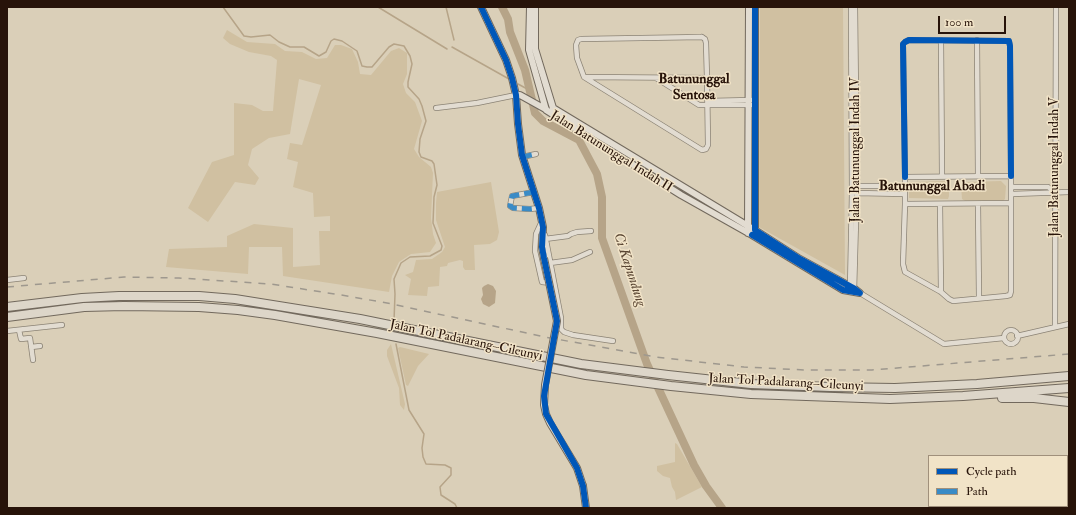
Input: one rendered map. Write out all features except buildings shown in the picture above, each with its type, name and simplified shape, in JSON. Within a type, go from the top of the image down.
[{"type":"highway","name":"Jalan Tol Padalarang–Cileunyi","points":[[7,307],[82,298],[120,296],[199,296],[235,299],[360,319],[581,364],[668,376],[751,384],[895,388],[977,384],[1069,376]]},
{"type":"highway","name":"Jalan Tol Padalarang–Cileunyi","points":[[7,317],[84,307],[199,307],[238,310],[377,333],[586,375],[649,384],[751,394],[826,398],[890,399],[963,396],[1069,388]]},
{"type":"highway","points":[[963,396],[1034,398],[1069,402]]},
{"type":"street","points":[[481,7],[506,60],[518,95],[518,124],[522,157],[539,208],[561,318],[561,329],[564,332],[573,335],[614,341]]},
{"type":"street","name":"Jalan Batununggal Indah II","points":[[530,7],[529,50],[546,110],[681,195],[751,231]]},
{"type":"street","name":"Jalan Batununggal Indah II","points":[[535,7],[535,49],[553,108],[751,231]]},
{"type":"street","points":[[749,7],[751,231],[944,344],[1004,338]]},
{"type":"street","points":[[751,103],[755,7]]},
{"type":"street","name":"Jalan Batununggal Indah IV","points":[[851,7],[855,186]]},
{"type":"street","name":"Jalan Batununggal Indah IV","points":[[854,291],[855,7]]},
{"type":"street","name":"Jalan Batununggal Indah V","points":[[1055,326],[1056,7]]},
{"type":"street","points":[[702,37],[705,39],[706,43],[708,146],[706,149],[702,150],[584,77],[577,58],[576,45],[578,40],[702,37]]},
{"type":"street","points":[[909,40],[941,40],[1009,41],[1012,187],[1010,295],[953,301],[941,292],[906,272],[903,264],[905,204],[903,44],[909,40]]},
{"type":"street","points":[[941,40],[942,176]]},
{"type":"street","points":[[977,40],[978,176]]},
{"type":"street","points":[[584,77],[707,78]]},
{"type":"street","points":[[656,78],[699,104],[751,103]]},
{"type":"street","points":[[436,108],[477,103],[518,95],[546,110],[553,108]]},
{"type":"street","points":[[522,157],[536,154]]},
{"type":"street","points":[[905,177],[1011,176]]},
{"type":"street","points":[[855,186],[905,186]]},
{"type":"street","points":[[1012,187],[1048,187],[1055,192]]},
{"type":"street","points":[[534,192],[512,196],[510,206],[513,208],[539,208]]},
{"type":"street","points":[[1012,194],[1069,192]]},
{"type":"street","points":[[855,193],[905,194]]},
{"type":"street","points":[[905,204],[1012,203]]},
{"type":"street","points":[[940,204],[941,292]]},
{"type":"street","points":[[978,204],[979,298]]},
{"type":"street","points":[[542,224],[542,247],[557,321],[545,385],[544,406],[546,414],[577,468],[583,486],[586,508]]},
{"type":"street","points":[[542,224],[536,234],[535,252],[542,282],[554,283]]},
{"type":"street","points":[[545,240],[568,236],[577,232],[591,231]]},
{"type":"street","points":[[550,263],[572,260],[590,252]]},
{"type":"street","points":[[7,280],[24,278]]},
{"type":"street","points":[[1017,336],[1069,324]]},
{"type":"street","points":[[7,331],[62,325]]},
{"type":"street","points":[[19,330],[22,339],[30,338],[33,360]]},
{"type":"street","points":[[1004,338],[1005,333],[1010,330],[1015,332],[1017,336]]},
{"type":"street","points":[[1004,338],[1007,342],[1012,343],[1015,341],[1017,336]]},
{"type":"street","points":[[31,347],[40,346]]},
{"type":"shaded area","points":[[760,7],[843,7],[845,275],[759,227]]},
{"type":"shaded area","points":[[227,30],[247,42],[275,44],[285,51],[302,52],[316,59],[327,58],[335,45],[341,45],[352,49],[358,62],[360,74],[371,75],[391,51],[399,48],[407,53],[407,74],[403,84],[406,93],[415,102],[422,121],[414,149],[419,157],[431,167],[433,173],[431,218],[436,243],[430,252],[411,254],[399,262],[392,276],[389,292],[283,276],[282,247],[249,247],[248,274],[166,267],[169,249],[227,247],[227,236],[254,224],[293,228],[293,267],[320,265],[319,231],[330,231],[330,216],[314,217],[313,193],[293,187],[298,162],[287,159],[290,143],[302,145],[321,85],[299,79],[290,134],[269,138],[252,149],[248,165],[259,178],[255,185],[235,182],[208,222],[188,208],[212,162],[234,155],[234,103],[252,105],[263,111],[273,111],[277,60],[271,56],[249,52],[230,44],[223,38]]},
{"type":"shaded area","points":[[1001,181],[1006,186],[1005,199],[1003,201],[965,201],[962,199],[961,186],[964,182]]},
{"type":"shaded area","points":[[491,182],[499,232],[497,240],[490,244],[474,245],[475,270],[465,270],[463,267],[463,261],[460,260],[448,263],[447,266],[440,267],[439,286],[428,287],[427,296],[408,295],[411,279],[405,275],[413,272],[416,260],[432,259],[442,252],[445,247],[436,220],[437,192]]},
{"type":"shaded area","points":[[910,182],[948,182],[949,184],[948,199],[909,198]]},
{"type":"shaded area","points":[[488,284],[493,286],[496,291],[495,303],[489,307],[483,304],[481,299],[483,295],[482,288]]},
{"type":"shaded area","points":[[391,344],[405,404],[404,410],[400,405],[399,388],[387,356],[387,350]]},
{"type":"shaded area","points":[[400,347],[429,354],[418,366],[408,386],[406,385],[398,348]]},
{"type":"shaded area","points":[[675,443],[702,487],[676,500],[670,478],[663,476],[657,471],[657,466],[675,462]]},
{"type":"waterway","points":[[223,7],[244,36],[251,37],[270,35],[279,42],[290,47],[304,47],[319,56],[326,52],[331,41],[334,39],[342,41],[357,51],[362,66],[372,67],[389,47],[394,44],[404,46],[410,56],[412,64],[408,87],[419,99],[426,121],[420,139],[419,152],[421,157],[432,161],[434,164],[437,185],[434,197],[433,223],[442,246],[441,250],[430,256],[410,257],[401,263],[394,279],[394,321]]},
{"type":"waterway","points":[[378,7],[447,49]]},
{"type":"waterway","points":[[446,7],[454,40]]},
{"type":"waterway","name":"Ci Kapundung","points":[[502,7],[508,19],[510,32],[525,70],[535,113],[543,121],[579,140],[597,174],[602,197],[602,238],[647,364],[694,465],[706,486],[722,508]]},
{"type":"waterway","points":[[452,47],[509,79]]},
{"type":"waterway","points":[[518,84],[531,91]]},
{"type":"waterway","points":[[396,344],[409,410],[424,434],[422,448],[423,457],[426,464],[445,465],[451,468],[451,475],[440,487],[441,495],[455,504],[457,508]]},
{"type":"railway","points":[[7,287],[124,277],[179,278],[271,284],[387,303],[545,337],[656,357],[744,367],[806,370],[872,370],[1069,354]]},
{"type":"marked path","points":[[522,157],[536,154]]},
{"type":"marked path","points":[[534,192],[512,196],[510,206],[513,208],[539,208]]},
{"type":"cycle path","points":[[481,7],[506,60],[512,78],[516,95],[522,155],[539,208],[543,227],[542,247],[557,321],[544,396],[546,414],[577,468],[583,486],[586,508]]},
{"type":"cycle path","points":[[752,235],[843,290],[860,293],[800,259],[755,230],[755,7]]},
{"type":"cycle path","points":[[905,177],[903,44],[909,40],[1009,41],[1011,176]]},
{"type":"district","name":"Batununggal Sentosa","points":[[694,88]]},
{"type":"district","name":"Batununggal Abadi","points":[[932,187]]}]
